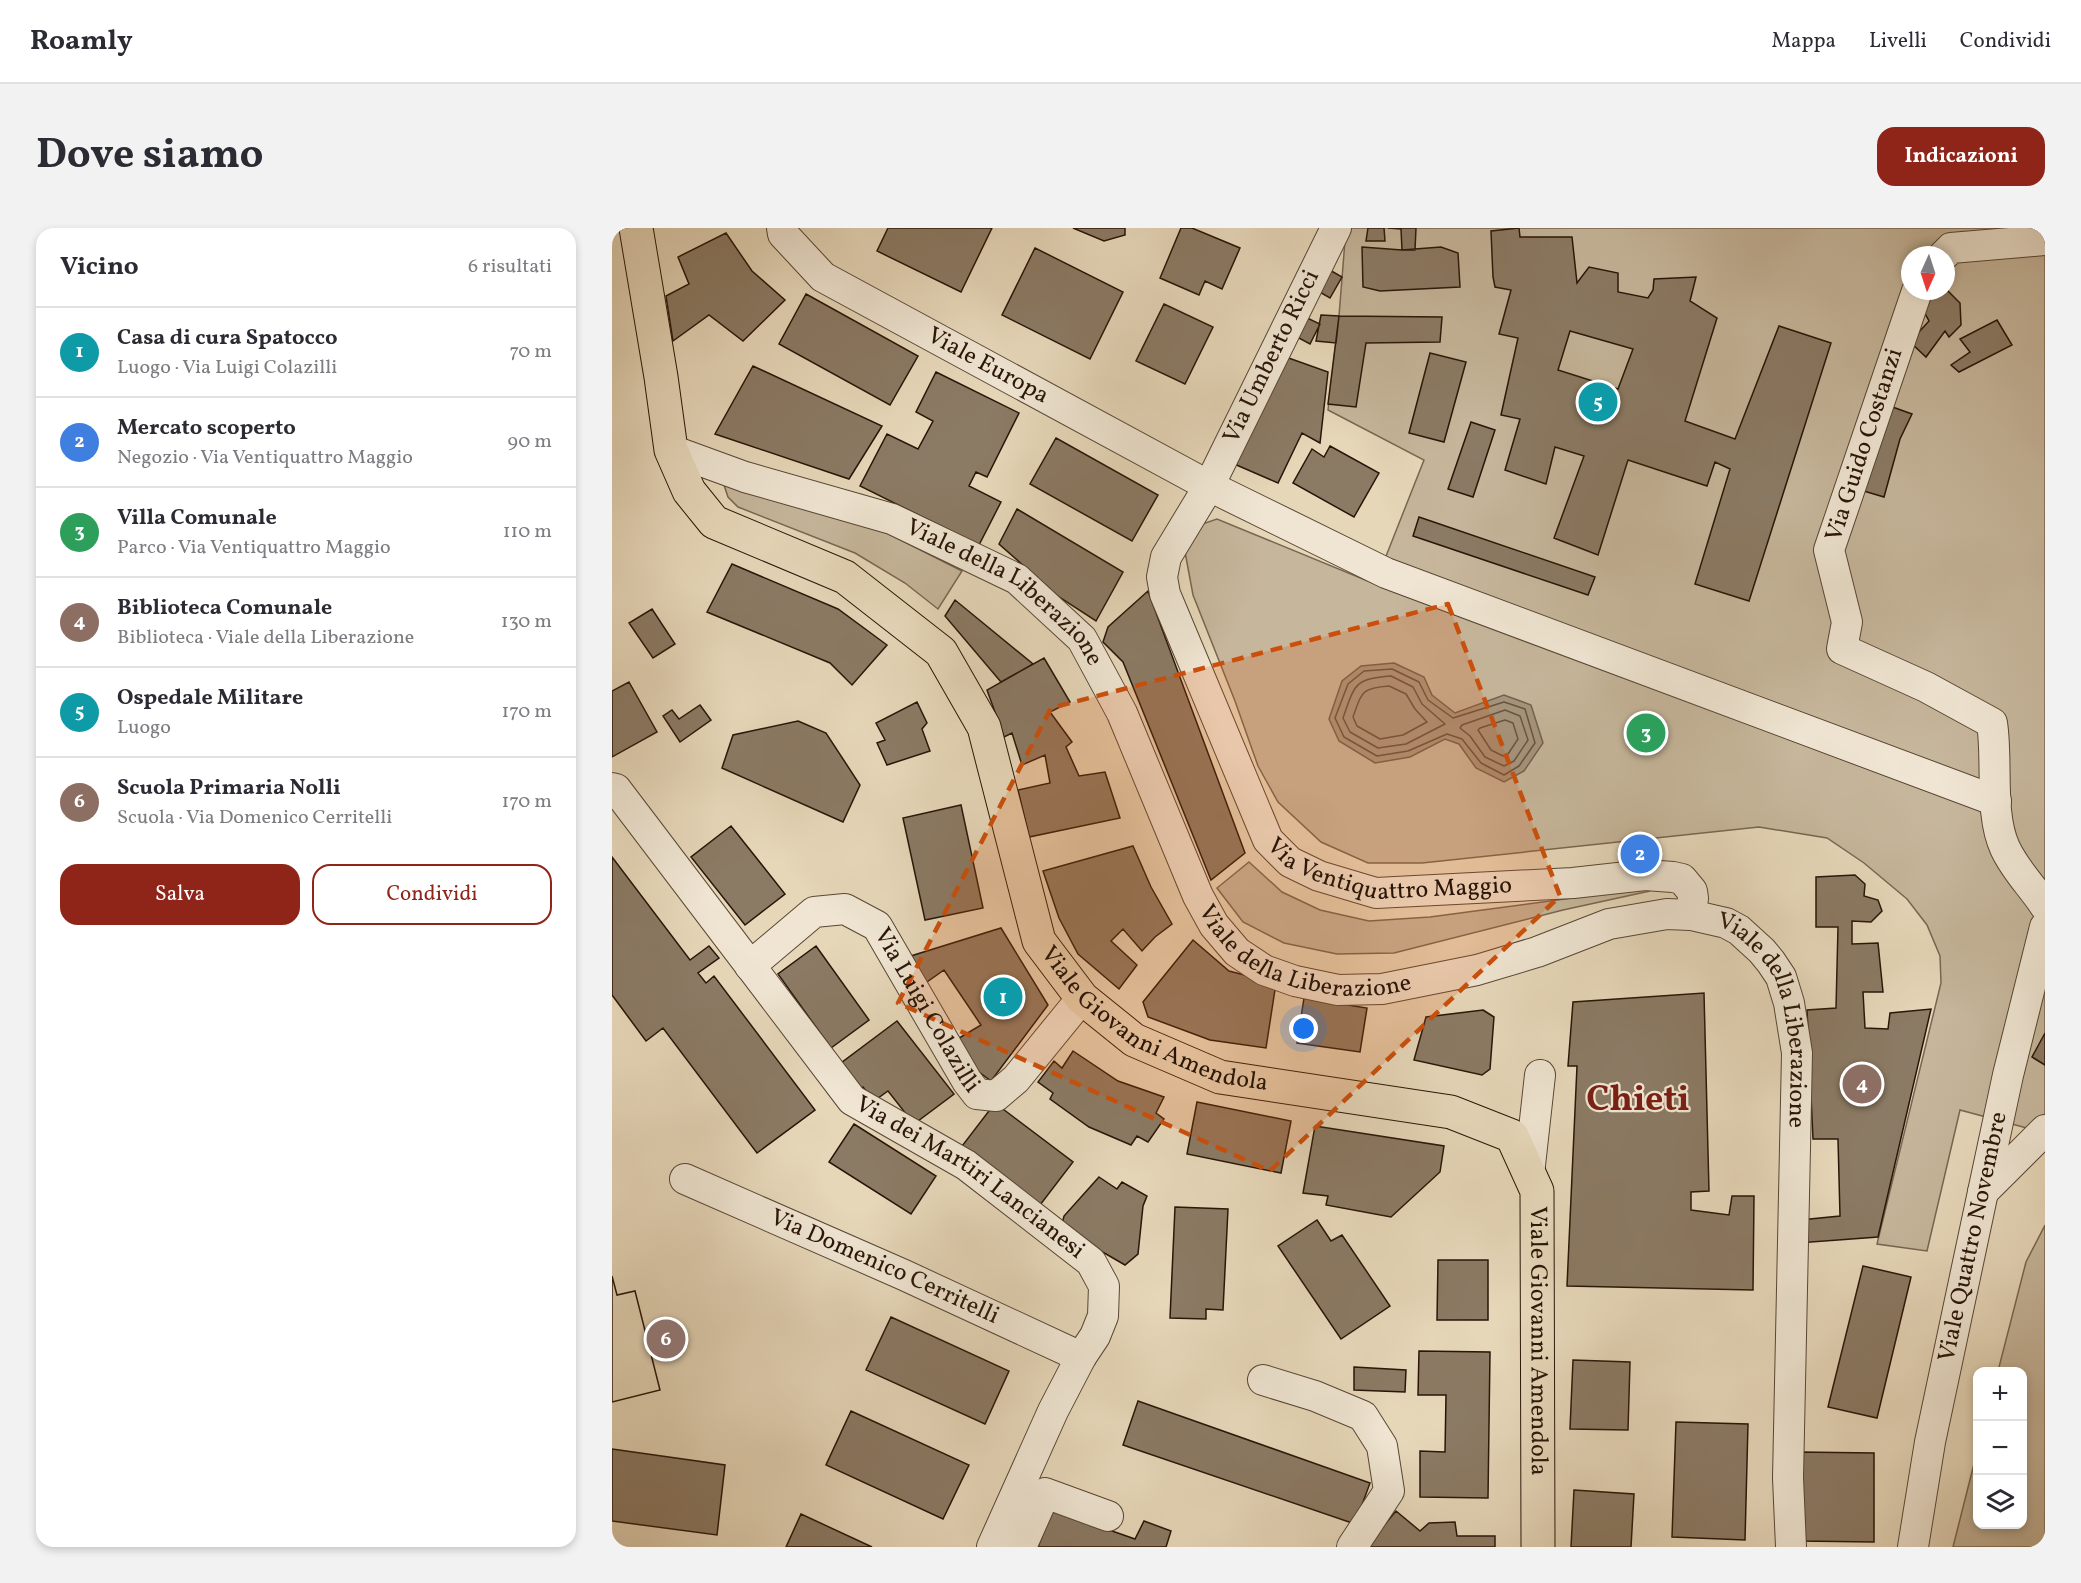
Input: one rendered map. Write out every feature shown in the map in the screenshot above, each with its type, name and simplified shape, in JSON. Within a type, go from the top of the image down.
[{"type":"main road","points":[[636,228],[662,377],[672,450]]},
{"type":"main road","name":"Viale Giovanni Amendola","points":[[672,450],[689,491],[714,522],[845,577],[941,652],[984,727],[1039,941],[1082,998],[1134,1040],[1220,1077],[1451,1112],[1512,1136],[1537,1191],[1538,1547]]},
{"type":"street","name":"Viale Europa","points":[[782,228],[783,234],[823,277],[1209,486],[1386,573],[1996,801]]},
{"type":"street","name":"Via Umberto Ricci","points":[[1209,486],[1336,228]]},
{"type":"street","points":[[1955,248],[2045,240]]},
{"type":"street","name":"Via Guido Costanzi","points":[[1914,300],[1829,550],[1847,622],[1842,649],[1926,687],[1992,723],[2007,737],[1996,801]]},
{"type":"street","name":"Viale della Liberazione","points":[[672,450],[745,477],[892,519],[1017,579],[1082,639],[1122,713],[1214,925],[1238,952],[1264,970],[1295,981],[1338,990],[1382,989],[1477,970],[1537,952],[1609,924],[1666,914],[1691,915],[1726,923],[1751,940],[1781,977],[1790,1003],[1797,1053],[1788,1478],[1791,1547]]},
{"type":"street","name":"Via Ventiquattro Maggio","points":[[1209,486],[1166,557],[1162,577],[1165,594],[1268,840],[1290,862],[1319,876],[1376,893],[1573,883],[1645,875],[1673,877],[1682,879],[1692,891],[1691,915]]},
{"type":"street","name":"Via dei Martiri Lancianesi","points":[[612,788],[616,789],[852,1100],[966,1164],[1091,1262],[1104,1286],[1103,1316],[1095,1336],[1053,1411],[992,1547]]},
{"type":"street","points":[[1996,801],[1998,824],[2004,846],[2018,870],[2045,906]]},
{"type":"street","name":"Via Luigi Colazilli","points":[[750,966],[814,912],[845,909],[877,926],[967,1081],[977,1094],[996,1096],[1016,1079],[1082,998]]},
{"type":"street","name":"Viale Quattro Novembre","points":[[1913,1547],[1930,1442],[1983,1192],[2008,1075],[2045,927]]},
{"type":"street","points":[[1529,1174],[1540,1075]]},
{"type":"street","points":[[1983,1192],[2045,1130]]},
{"type":"street","name":"Via Domenico Cerritelli","points":[[686,1179],[904,1275],[1081,1358]]},
{"type":"street","points":[[1263,1380],[1315,1396],[1363,1416],[1382,1446],[1389,1491],[1352,1547]]},
{"type":"street","points":[[1022,1547],[1045,1493],[1108,1516]]},
{"type":"highlighted area","points":[[1448,604],[1560,896],[1270,1171],[898,1003],[1051,708]]},
{"type":"shaded area","points":[[1346,228],[2045,228],[2045,1118],[2034,1130],[1960,1110],[1927,1251],[1877,1244],[1941,983],[1940,956],[1927,925],[1907,899],[1864,863],[1827,838],[1759,827],[1422,863],[1368,863],[1321,842],[1278,802],[1258,766],[1193,595],[1185,552],[1199,525],[1217,519],[1375,584],[1424,460],[1328,410]]},
{"type":"shaded area","points":[[724,485],[885,532],[962,571],[938,609],[905,583],[855,553],[738,507],[728,497]]},
{"type":"shaded area","points":[[1249,862],[1282,892],[1320,910],[1369,921],[1430,917],[1639,889],[1650,891],[1563,910],[1394,953],[1337,954],[1284,943],[1243,922],[1217,888]]},
{"type":"shaded area","points":[[2045,1225],[2045,1547],[1953,1547],[1973,1468],[1973,1529],[2027,1529],[2027,1367],[1999,1367],[2026,1262]]},
{"type":"water","points":[[1394,663],[1424,677],[1432,695],[1455,713],[1504,695],[1531,705],[1543,743],[1524,771],[1504,782],[1476,768],[1459,744],[1445,739],[1410,757],[1375,763],[1339,741],[1329,719],[1342,681],[1361,666]]},
{"type":"building","points":[[888,228],[992,228],[961,292],[877,251]]},
{"type":"building","points":[[1073,228],[1125,228],[1125,235],[1104,241]]},
{"type":"building","points":[[1181,228],[1192,228],[1240,248],[1222,289],[1205,281],[1199,295],[1160,278]]},
{"type":"building","points":[[1368,228],[1384,228],[1385,241],[1366,241]]},
{"type":"building","points":[[1388,228],[1416,228],[1415,250],[1402,250],[1401,229]]},
{"type":"building","points":[[1519,228],[1520,237],[1572,237],[1577,283],[1589,267],[1618,273],[1618,292],[1648,298],[1653,290],[1654,279],[1696,277],[1690,301],[1717,318],[1685,421],[1735,439],[1779,326],[1831,343],[1749,601],[1695,584],[1730,469],[1715,462],[1707,486],[1628,460],[1598,555],[1554,538],[1584,456],[1555,447],[1546,484],[1505,470],[1520,419],[1501,415],[1518,338],[1499,334],[1511,290],[1495,287],[1491,231]],"holes":[[[1570,331],[1633,349],[1618,389],[1558,370]]]},
{"type":"building","points":[[726,233],[752,271],[785,300],[743,341],[709,315],[673,341],[666,296],[689,284],[678,257]]},
{"type":"building","points":[[1362,247],[1402,250],[1441,247],[1458,253],[1460,287],[1380,291],[1363,287]]},
{"type":"building","points":[[1035,248],[1123,292],[1090,359],[1002,315]]},
{"type":"building","points":[[1328,269],[1342,277],[1330,298],[1316,290]]},
{"type":"building","points":[[806,294],[918,356],[890,405],[779,344]]},
{"type":"building","points":[[1955,298],[1960,303],[1961,325],[1949,337],[1945,331],[1926,357],[1910,342],[1929,321],[1922,308],[1929,300],[1955,300]]},
{"type":"building","points":[[1164,304],[1213,327],[1185,384],[1136,361]]},
{"type":"building","points":[[1321,315],[1339,316],[1336,343],[1316,341]]},
{"type":"building","points":[[1339,316],[1442,317],[1440,342],[1366,343],[1356,407],[1328,404]]},
{"type":"building","points":[[1305,317],[1320,324],[1310,344],[1295,336]]},
{"type":"building","points":[[1997,320],[2012,345],[1959,372],[1951,365],[1970,352],[1960,339]]},
{"type":"building","points":[[1430,353],[1466,362],[1444,442],[1409,433]]},
{"type":"building","points":[[1283,356],[1328,372],[1320,443],[1302,433],[1278,483],[1232,463]]},
{"type":"building","points":[[753,366],[882,426],[849,479],[715,434]]},
{"type":"building","points":[[936,372],[1019,413],[987,477],[976,472],[969,486],[1001,502],[979,545],[860,486],[887,434],[918,449],[933,421],[916,412]]},
{"type":"building","points":[[1887,405],[1912,414],[1900,439],[1884,497],[1857,489]]},
{"type":"building","points":[[1471,422],[1495,430],[1473,497],[1448,489]]},
{"type":"building","points":[[1056,438],[1158,495],[1132,541],[1030,484]]},
{"type":"building","points":[[1330,446],[1379,473],[1354,517],[1293,483],[1312,449],[1324,457]]},
{"type":"building","points":[[1017,509],[1123,572],[1096,621],[1059,597],[999,544]]},
{"type":"building","points":[[1419,517],[1595,577],[1588,595],[1413,536]]},
{"type":"building","points":[[732,564],[838,609],[887,645],[852,685],[830,663],[707,612]]},
{"type":"building","points":[[1148,591],[1245,853],[1211,880],[1123,662],[1103,642],[1108,627]]},
{"type":"building","points":[[955,600],[1033,664],[1001,682],[945,616]]},
{"type":"building","points":[[652,609],[675,644],[653,658],[629,623]]},
{"type":"building","points":[[1044,658],[1070,702],[1050,712],[1072,742],[1066,747],[1079,776],[1105,772],[1120,818],[1029,837],[1018,790],[1050,783],[1045,755],[1022,765],[1012,733],[1004,737],[987,690]]},
{"type":"building","points":[[629,682],[657,732],[612,757],[612,691]]},
{"type":"building","points":[[917,702],[927,723],[922,729],[930,751],[887,765],[877,743],[885,740],[876,723]]},
{"type":"building","points":[[700,705],[711,720],[680,742],[663,716],[672,710],[679,719]]},
{"type":"building","points":[[798,721],[826,733],[860,785],[843,822],[722,768],[733,735]]},
{"type":"building","points":[[961,805],[983,908],[925,920],[903,818]]},
{"type":"building","points":[[731,826],[785,894],[745,925],[691,857]]},
{"type":"building","points":[[1133,846],[1151,887],[1172,924],[1142,951],[1123,929],[1111,941],[1137,965],[1119,989],[1078,954],[1059,918],[1043,871]]},
{"type":"building","points":[[612,857],[690,960],[709,946],[719,958],[698,973],[706,983],[714,976],[815,1110],[757,1153],[663,1028],[646,1041],[612,995]]},
{"type":"building","points":[[1855,875],[1865,884],[1864,896],[1878,900],[1882,911],[1871,922],[1852,921],[1852,944],[1878,943],[1883,992],[1863,992],[1865,1028],[1888,1029],[1890,1013],[1931,1009],[1878,1237],[1798,1243],[1800,1220],[1840,1216],[1838,1139],[1813,1139],[1807,1010],[1836,1008],[1838,927],[1816,927],[1816,877]]},
{"type":"building","points":[[1001,928],[1048,1005],[991,1081],[971,1066],[951,1043],[981,1025],[944,970],[917,989],[898,960]]},
{"type":"building","points":[[1193,940],[1229,971],[1276,983],[1266,1048],[1210,1040],[1148,1017],[1143,1002]]},
{"type":"building","points":[[816,946],[869,1020],[831,1048],[778,974]]},
{"type":"building","points":[[1704,993],[1709,1191],[1691,1192],[1691,1210],[1729,1215],[1732,1196],[1754,1196],[1753,1290],[1567,1286],[1577,1066],[1568,1066],[1573,1002]]},
{"type":"building","points":[[1304,998],[1367,1008],[1360,1052],[1297,1043]]},
{"type":"building","points":[[1483,1010],[1494,1017],[1490,1069],[1482,1075],[1414,1060],[1426,1017]]},
{"type":"building","points":[[897,1021],[954,1094],[914,1124],[888,1091],[874,1101],[863,1087],[852,1095],[833,1069]]},
{"type":"building","points":[[2045,1033],[2045,1065],[2032,1057]]},
{"type":"building","points":[[1073,1051],[1118,1081],[1164,1097],[1156,1113],[1164,1119],[1148,1142],[1137,1136],[1131,1145],[1089,1127],[1050,1099],[1053,1093],[1038,1082],[1054,1061],[1062,1068]]},
{"type":"building","points":[[1197,1102],[1291,1121],[1281,1173],[1187,1154]]},
{"type":"building","points":[[995,1103],[1073,1162],[1037,1209],[959,1150]]},
{"type":"building","points":[[854,1124],[936,1176],[911,1214],[829,1162]]},
{"type":"building","points":[[1315,1126],[1444,1146],[1440,1172],[1391,1217],[1326,1205],[1328,1196],[1303,1193]]},
{"type":"building","points":[[1099,1177],[1117,1189],[1122,1182],[1147,1196],[1143,1206],[1138,1254],[1125,1265],[1061,1228],[1064,1216]]},
{"type":"building","points":[[1175,1207],[1228,1209],[1223,1310],[1206,1309],[1206,1319],[1170,1318]]},
{"type":"building","points":[[1317,1220],[1331,1241],[1342,1235],[1390,1306],[1341,1339],[1278,1246]]},
{"type":"building","points":[[1438,1260],[1488,1260],[1488,1320],[1437,1320]]},
{"type":"building","points":[[1863,1266],[1911,1277],[1877,1418],[1828,1407]]},
{"type":"building","points":[[612,1276],[617,1295],[635,1291],[660,1390],[612,1402]]},
{"type":"building","points":[[612,1276],[617,1295],[635,1291],[660,1390],[612,1402]]},
{"type":"building","points":[[891,1317],[1009,1371],[985,1424],[866,1370]]},
{"type":"building","points":[[1419,1351],[1490,1352],[1488,1498],[1420,1497],[1420,1451],[1445,1452],[1446,1395],[1418,1395]]},
{"type":"building","points":[[1573,1360],[1630,1362],[1628,1430],[1570,1429]]},
{"type":"building","points":[[1354,1367],[1406,1370],[1405,1392],[1354,1390]]},
{"type":"building","points":[[1138,1401],[1370,1483],[1355,1524],[1123,1445]]},
{"type":"building","points":[[851,1411],[969,1465],[943,1519],[826,1465]]},
{"type":"building","points":[[1676,1422],[1748,1424],[1745,1540],[1672,1537]]},
{"type":"building","points":[[612,1449],[725,1465],[717,1535],[612,1521]]},
{"type":"building","points":[[1799,1452],[1874,1453],[1874,1542],[1799,1541]]},
{"type":"building","points":[[1574,1490],[1634,1494],[1631,1547],[1571,1547]]},
{"type":"building","points":[[1052,1510],[1135,1539],[1144,1521],[1171,1531],[1166,1547],[1038,1547]]},
{"type":"building","points":[[1396,1511],[1420,1531],[1429,1523],[1455,1522],[1457,1536],[1495,1536],[1495,1547],[1366,1547]]},
{"type":"building","points":[[801,1514],[872,1547],[786,1547]]},
{"type":"place","name":"Ospedale Militare","points":[[1598,402]]},
{"type":"place","name":"Villa Comunale","points":[[1646,733]]},
{"type":"place","name":"Mercato scoperto","points":[[1640,854]]},
{"type":"place","name":"Casa di cura Spatocco","points":[[1003,997]]},
{"type":"place","name":"Biblioteca Comunale","points":[[1862,1084]]},
{"type":"place","name":"Scuola Primaria Nolli","points":[[666,1339]]},
{"type":"district","name":"Chieti","points":[[1638,1101]]}]
